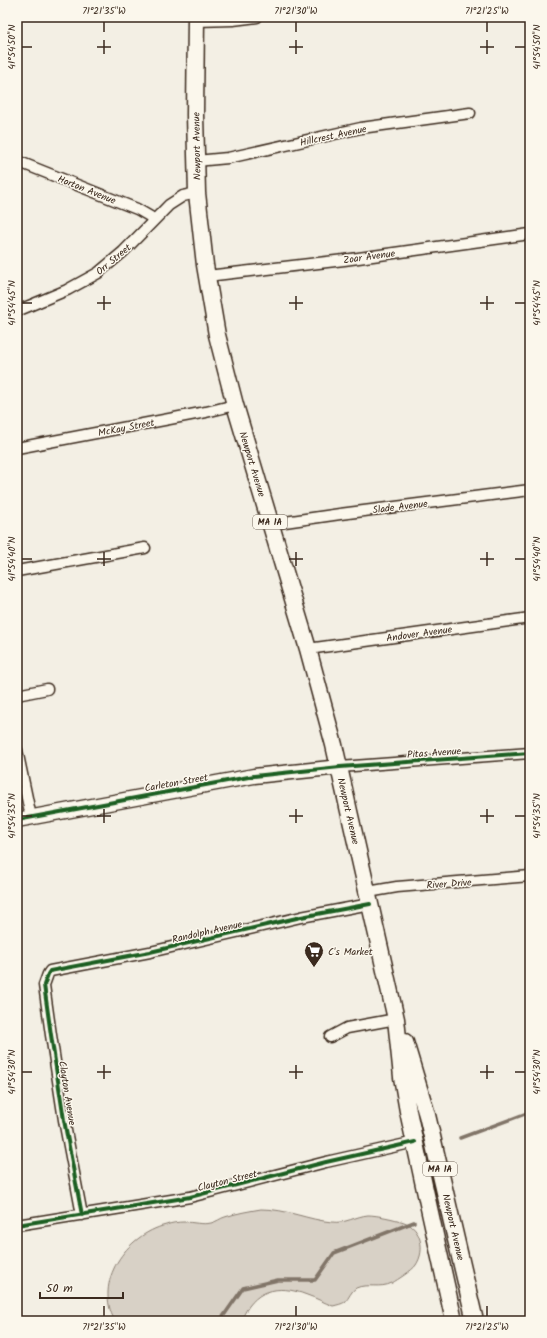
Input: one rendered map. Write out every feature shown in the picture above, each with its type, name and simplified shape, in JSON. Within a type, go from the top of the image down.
[{"type":"main road","name":"Newport Avenue","points":[[196,19],[195,115],[197,193],[207,276],[217,335],[235,405],[308,649],[340,767],[396,1019],[402,1077],[426,1197],[454,1321]]},
{"type":"main road","name":"Newport Avenue","points":[[396,1019],[417,1078],[427,1115],[475,1321]]},
{"type":"street","points":[[196,19],[233,20],[257,17]]},
{"type":"street","name":"Hillcrest Avenue","points":[[196,161],[228,158],[361,128],[470,113]]},
{"type":"street","name":"Horton Avenue","points":[[17,161],[137,209],[154,220]]},
{"type":"street","name":"Orr Street","points":[[17,311],[67,290],[98,272],[123,252],[176,199],[182,196],[197,193]]},
{"type":"street","name":"Zoar Avenue","points":[[207,276],[344,260],[530,234]]},
{"type":"street","name":"McKay Street","points":[[17,448],[206,412],[235,405]]},
{"type":"street","name":"Slade Avenue","points":[[271,524],[530,490]]},
{"type":"street","points":[[17,571],[145,548]]},
{"type":"street","name":"Andover Avenue","points":[[308,649],[530,618]]},
{"type":"street","points":[[17,695],[47,689]]},
{"type":"street","points":[[17,750],[31,817]]},
{"type":"street","name":"Pitas Avenue","points":[[340,767],[530,753]]},
{"type":"street","name":"Carleton Street","points":[[17,820],[254,776],[340,767]]},
{"type":"street","name":"River Drive","points":[[369,898],[397,886],[530,876]]},
{"type":"street","name":"Randolph Avenue","points":[[48,974],[50,971],[150,952],[301,917],[369,898]]},
{"type":"street","name":"Clayton Avenue","points":[[48,974],[44,985],[51,1035],[64,1120],[82,1215]]},
{"type":"street","points":[[330,1037],[347,1028],[396,1019]]},
{"type":"street","name":"Clayton Street","points":[[17,1225],[190,1197],[326,1162],[415,1142]]},
{"type":"shaded area","points":[[271,1209],[332,1222],[341,1222],[368,1215],[386,1217],[404,1222],[414,1229],[420,1240],[421,1253],[412,1270],[392,1283],[383,1286],[365,1286],[356,1288],[345,1302],[333,1306],[296,1291],[276,1290],[259,1296],[252,1302],[241,1321],[115,1321],[109,1306],[108,1291],[111,1276],[117,1262],[126,1249],[138,1239],[151,1230],[177,1222],[204,1224],[211,1223],[243,1212]]},
{"type":"waterway","points":[[460,1138],[530,1112]]},
{"type":"waterway","points":[[220,1321],[243,1288],[278,1280],[315,1280],[334,1253],[414,1222]]},
{"type":"cycle path","points":[[17,820],[254,776],[340,767],[530,753]]},
{"type":"cycle path","points":[[82,1215],[64,1120],[44,985],[50,971],[150,952],[301,917],[370,904]]},
{"type":"cycle path","points":[[17,1225],[190,1197],[326,1162],[415,1142]]},
{"type":"place","name":"C's Market","points":[[314,968]]}]
